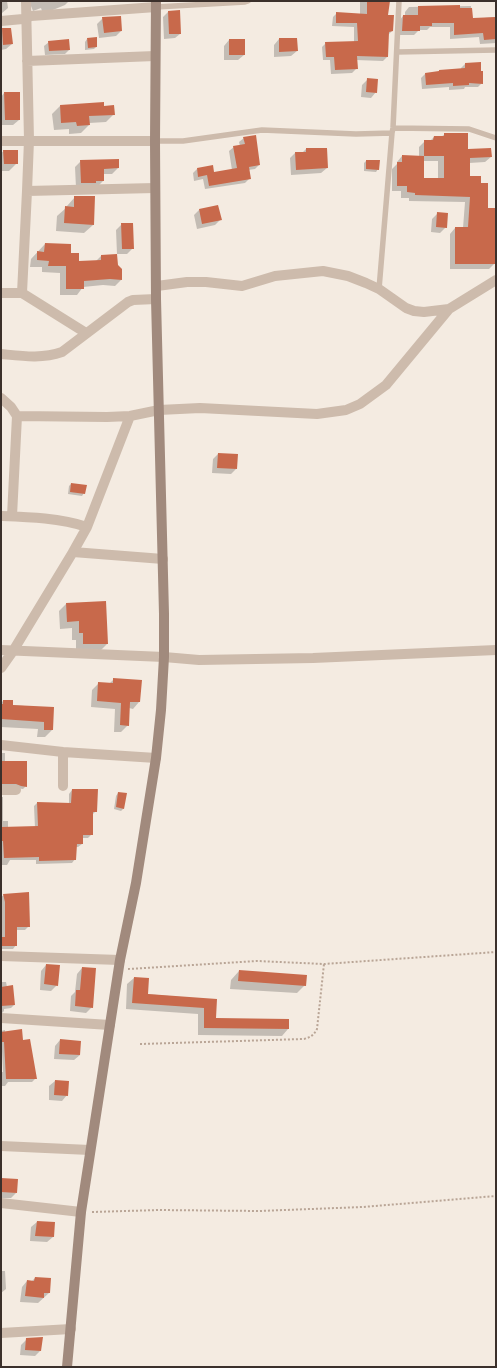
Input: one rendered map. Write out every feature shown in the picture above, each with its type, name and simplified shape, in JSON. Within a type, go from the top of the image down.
[{"type":"street","points":[[22,293],[28,191],[29,140],[26,1]]},
{"type":"street","points":[[1,21],[156,4],[156,299],[164,657],[161,710],[156,758],[136,883],[120,965],[81,1212],[67,1367]]},
{"type":"street","points":[[27,61],[155,56]]},
{"type":"street","points":[[1,141],[155,142]]},
{"type":"street","points":[[28,191],[155,188]]},
{"type":"street","points":[[157,286],[173,283],[206,282],[242,286],[275,276],[323,271],[348,276],[379,289],[398,303],[414,311],[424,312],[449,309]]},
{"type":"street","points":[[17,416],[130,416],[159,410],[200,408],[316,414],[346,410],[360,404],[386,384],[449,309],[496,280]]},
{"type":"street","points":[[1,293],[22,293],[86,333]]},
{"type":"street","points":[[1,354],[32,357],[62,352],[128,302],[133,300],[156,299]]},
{"type":"street","points":[[1,398],[11,407],[17,416],[12,516]]},
{"type":"street","points":[[1,668],[13,651],[87,527],[130,416]]},
{"type":"street","points":[[1,516],[36,518],[87,527]]},
{"type":"street","points":[[73,552],[163,559]]},
{"type":"street","points":[[1,650],[164,657],[199,660],[328,658],[496,650]]},
{"type":"street","points":[[1,746],[156,758]]},
{"type":"street","points":[[63,752],[64,786]]},
{"type":"street","points":[[1,790],[16,790]]},
{"type":"street","points":[[1,956],[120,965]]},
{"type":"street","points":[[1,1018],[110,1026]]},
{"type":"street","points":[[1,1146],[90,1150]]},
{"type":"street","points":[[1,1204],[81,1212]]},
{"type":"street","points":[[1,1333],[71,1328]]},
{"type":"lane","points":[[156,4],[248,1]]},
{"type":"lane","points":[[379,289],[392,131],[399,1]]},
{"type":"lane","points":[[397,52],[496,50]]},
{"type":"lane","points":[[155,142],[183,141],[267,130],[356,134],[392,131],[469,129],[496,138]]},
{"type":"path","points":[[120,965],[257,962],[324,964],[496,952]]},
{"type":"path","points":[[140,1044],[242,1042],[309,1038],[314,1035],[317,1029],[324,964]]},
{"type":"path","points":[[81,1212],[159,1210],[259,1211],[363,1207],[496,1196]]},
{"type":"building","points":[[367,1],[390,1],[388,15],[394,15],[393,31],[389,32],[388,57],[357,56],[358,69],[335,70],[334,57],[326,57],[325,42],[358,41],[357,23],[336,23],[336,12],[367,14]]},
{"type":"building","points":[[460,5],[460,8],[472,8],[473,18],[496,17],[496,39],[484,40],[483,33],[454,35],[454,23],[432,23],[432,26],[420,26],[420,31],[402,31],[403,15],[418,15],[418,6]]},
{"type":"building","points":[[180,10],[181,34],[169,34],[168,11]]},
{"type":"building","points":[[121,16],[122,31],[104,33],[102,17]]},
{"type":"building","points":[[2,28],[11,28],[13,44],[3,45]]},
{"type":"building","points":[[97,37],[97,47],[88,48],[87,38]]},
{"type":"building","points":[[279,38],[297,38],[298,51],[279,52]]},
{"type":"building","points":[[69,39],[70,50],[49,51],[48,41]]},
{"type":"building","points":[[229,39],[245,39],[245,55],[229,55]]},
{"type":"building","points":[[481,62],[483,84],[469,83],[469,85],[453,86],[453,83],[426,85],[425,73],[439,70],[465,68],[465,63]]},
{"type":"building","points":[[367,78],[378,79],[377,93],[366,92]]},
{"type":"building","points":[[4,92],[20,92],[20,120],[5,120]]},
{"type":"building","points":[[104,102],[104,106],[114,105],[115,115],[89,116],[90,125],[77,126],[76,122],[61,123],[60,105]]},
{"type":"building","points":[[444,133],[468,133],[468,149],[491,148],[492,157],[470,158],[470,176],[481,176],[481,183],[488,183],[488,208],[496,208],[496,264],[455,264],[455,227],[468,227],[470,197],[415,195],[415,193],[407,192],[407,186],[397,186],[397,162],[402,162],[402,155],[424,156],[424,140],[433,140],[434,136],[444,136]],"holes":[[[424,156],[444,156],[444,178],[424,178]]]},
{"type":"building","points":[[256,135],[260,165],[249,167],[251,179],[209,186],[207,175],[198,177],[197,168],[213,165],[214,172],[237,168],[233,146],[245,144],[243,137]]},
{"type":"building","points":[[306,148],[327,148],[328,168],[296,170],[295,152],[306,152]]},
{"type":"building","points":[[3,150],[18,150],[18,164],[4,164]]},
{"type":"building","points":[[119,159],[119,168],[104,169],[104,181],[96,181],[96,183],[81,183],[80,160]]},
{"type":"building","points":[[366,160],[380,160],[379,170],[366,169]]},
{"type":"building","points":[[74,196],[95,196],[94,225],[64,223],[65,206],[74,207]]},
{"type":"building","points":[[218,205],[222,220],[202,224],[199,209]]},
{"type":"building","points":[[437,212],[448,213],[447,228],[436,227]]},
{"type":"building","points":[[121,223],[133,223],[134,249],[122,249]]},
{"type":"building","points":[[45,243],[71,244],[71,253],[79,253],[79,261],[101,260],[101,255],[117,254],[118,265],[122,269],[122,280],[110,279],[84,281],[84,289],[66,289],[66,266],[48,266],[49,261],[37,260],[37,251],[44,252]]},
{"type":"building","points":[[218,453],[238,454],[237,469],[217,468]]},
{"type":"building","points":[[71,483],[87,485],[85,494],[70,492]]},
{"type":"building","points":[[106,601],[108,644],[83,644],[83,633],[79,633],[79,621],[67,622],[66,603]]},
{"type":"building","points":[[113,678],[142,680],[140,702],[130,702],[129,726],[120,725],[121,703],[97,701],[98,682],[113,683]]},
{"type":"building","points":[[3,700],[13,700],[13,705],[54,707],[53,730],[44,730],[44,722],[1,719],[1,704],[3,704]]},
{"type":"building","points":[[1,761],[27,761],[27,787],[16,784],[1,784]]},
{"type":"building","points":[[72,789],[98,789],[97,812],[93,812],[93,835],[83,835],[83,844],[77,844],[76,860],[39,861],[39,857],[4,858],[3,841],[1,841],[1,827],[38,826],[37,802],[71,803]]},
{"type":"building","points":[[118,792],[127,793],[124,809],[116,807]]},
{"type":"building","points":[[29,892],[30,927],[17,927],[17,946],[1,946],[1,937],[5,937],[5,902],[3,894]]},
{"type":"building","points":[[46,964],[60,965],[58,986],[44,984]]},
{"type":"building","points":[[82,967],[96,968],[93,1008],[75,1006],[76,990],[80,990]]},
{"type":"building","points":[[239,970],[307,975],[306,986],[238,981]]},
{"type":"building","points":[[134,977],[149,978],[148,994],[217,999],[216,1018],[289,1019],[289,1029],[204,1028],[204,1008],[132,1003]]},
{"type":"building","points":[[13,985],[15,1005],[1,1006],[1,987]]},
{"type":"building","points":[[22,1029],[23,1040],[30,1039],[37,1079],[6,1079],[4,1042],[1,1042],[1,1032]]},
{"type":"building","points":[[60,1039],[81,1041],[80,1055],[59,1054]]},
{"type":"building","points":[[55,1080],[69,1081],[68,1096],[54,1095]]},
{"type":"building","points":[[1,1178],[18,1179],[17,1193],[1,1192]]},
{"type":"building","points":[[37,1221],[55,1222],[54,1237],[35,1236]]},
{"type":"building","points":[[35,1277],[51,1278],[50,1293],[44,1293],[44,1298],[25,1296],[27,1280],[34,1281]]},
{"type":"building","points":[[43,1337],[41,1351],[25,1350],[26,1338]]}]
